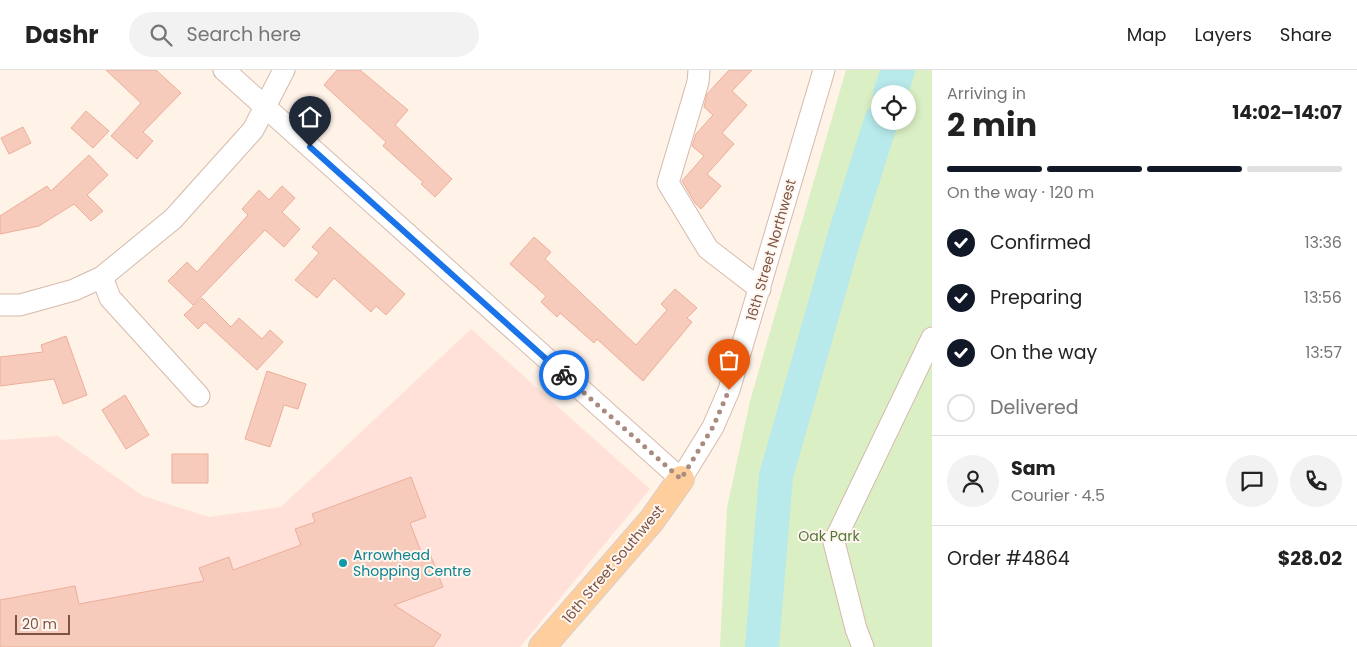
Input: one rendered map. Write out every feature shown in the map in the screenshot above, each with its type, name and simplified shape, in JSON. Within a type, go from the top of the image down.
[{"type":"main road","name":"16th Street Southwest","points":[[542,647],[652,520],[681,479]]},
{"type":"street","points":[[224,70],[681,479]]},
{"type":"street","points":[[0,305],[20,304],[65,292],[102,277],[173,219],[253,130],[284,70]]},
{"type":"street","points":[[699,70],[698,82],[668,183],[708,249],[760,289]]},
{"type":"street","name":"16th Street Northwest","points":[[681,479],[713,427],[729,390],[824,70]]},
{"type":"street","points":[[102,277],[110,298],[199,396]]},
{"type":"street","points":[[863,647],[856,629],[834,542],[932,338]]},
{"type":"shaded area","points":[[471,329],[650,489],[520,647],[0,647],[0,440],[58,436],[143,496],[209,517],[281,507]]},
{"type":"green space","name":"Oak Park","points":[[846,70],[932,70],[932,647],[720,647],[727,508],[750,401]]},
{"type":"building","points":[[106,70],[156,70],[181,93],[143,132],[153,141],[137,159],[111,136],[141,103]]},
{"type":"building","points":[[337,70],[360,70],[408,110],[395,125],[452,179],[435,197],[421,184],[423,182],[383,146],[386,142],[324,85]]},
{"type":"building","points":[[729,70],[752,70],[732,91],[747,105],[722,133],[734,144],[707,174],[721,186],[701,209],[695,203],[682,181],[704,156],[692,146],[696,134],[713,115],[704,107],[707,94]]},
{"type":"building","points":[[86,111],[109,131],[93,148],[71,128]]},
{"type":"building","points":[[23,127],[31,143],[9,154],[1,138]]},
{"type":"building","points":[[89,155],[108,175],[87,195],[103,211],[91,221],[74,204],[39,226],[0,234],[0,216],[47,186],[51,191]]},
{"type":"building","points":[[282,186],[295,198],[282,212],[300,229],[284,247],[265,230],[193,305],[168,281],[187,262],[197,272],[248,215],[242,209],[259,190],[269,200]]},
{"type":"building","points":[[330,227],[405,294],[386,315],[376,306],[371,312],[334,278],[317,298],[295,280],[319,253],[312,247]]},
{"type":"building","points":[[534,237],[551,252],[545,259],[636,345],[667,310],[661,304],[675,289],[697,308],[687,318],[692,322],[643,381],[597,339],[594,343],[560,313],[557,317],[541,302],[546,296],[510,264]]},
{"type":"building","points":[[202,298],[231,327],[239,318],[262,339],[270,330],[283,342],[257,370],[205,322],[198,329],[184,315]]},
{"type":"building","points":[[66,336],[87,395],[63,404],[54,379],[0,386],[0,357],[43,352],[41,345]]},
{"type":"building","points":[[267,371],[306,384],[298,409],[284,405],[270,447],[245,439]]},
{"type":"building","points":[[125,395],[149,435],[126,449],[102,410]]},
{"type":"building","points":[[172,454],[208,454],[208,483],[172,483]]},
{"type":"building","name":"Arrowhead Shopping Centre","points":[[411,477],[426,517],[410,523],[423,557],[430,554],[443,587],[394,605],[441,635],[433,647],[0,647],[0,600],[75,586],[79,604],[204,581],[199,568],[229,557],[233,570],[301,545],[295,529],[315,522],[312,514]]},
{"type":"waterway","points":[[893,85],[898,70]]},
{"type":"waterway","points":[[762,647],[776,476],[844,238],[878,130]]},
{"type":"way so far","points":[[564,375],[681,479],[713,427],[729,390]]},
{"type":"place","name":"Arrowhead Shopping Centre","points":[[343,563]]},
{"type":"route","points":[[310,147],[564,375]]}]
